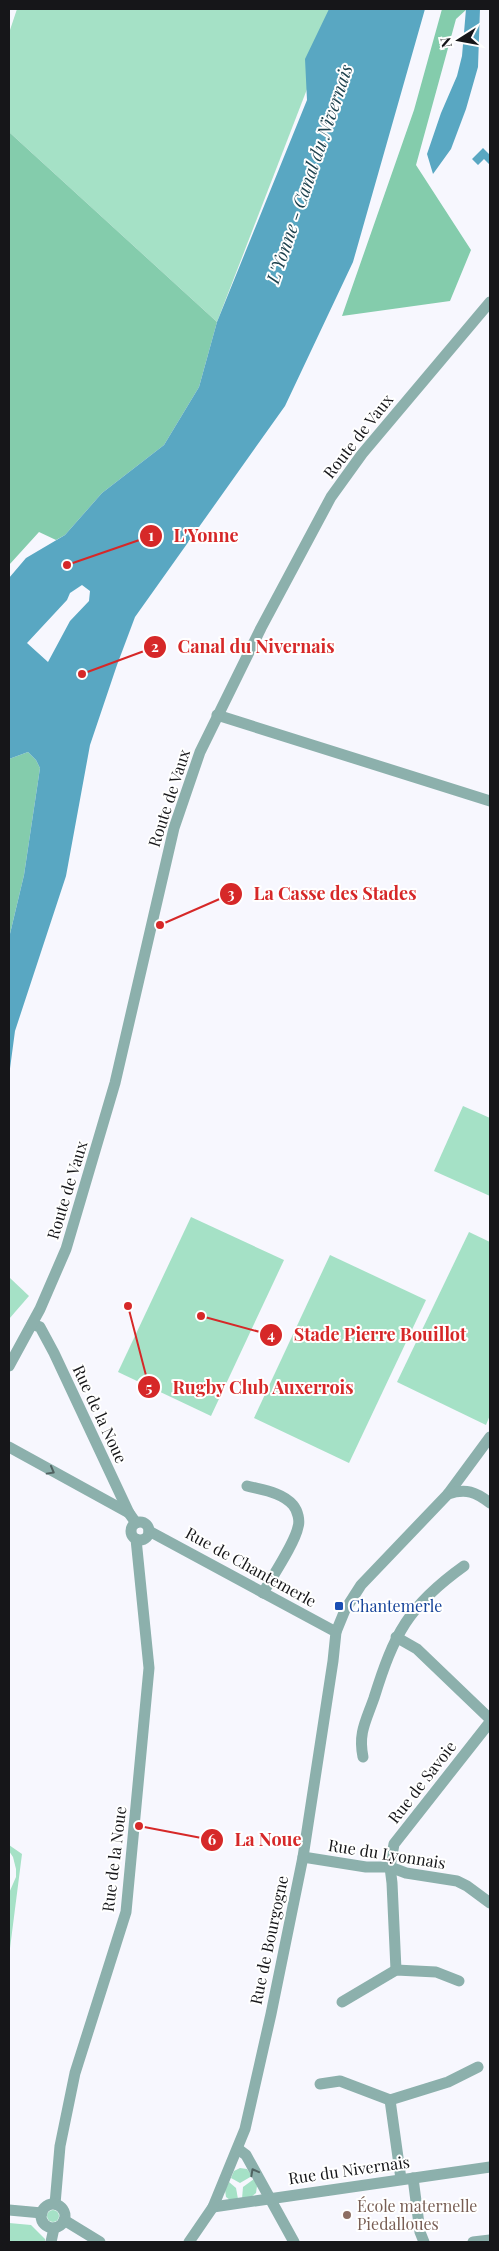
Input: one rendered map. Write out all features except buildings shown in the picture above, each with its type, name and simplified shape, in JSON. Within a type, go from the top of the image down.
[{"type":"street","name":"Route de Vaux","points":[[9,1366],[56,1276],[85,1188],[115,1083],[174,828],[189,780],[217,715],[305,544],[345,476],[490,302]]},
{"type":"street","points":[[217,715],[490,801]]},
{"type":"street","name":"Rue de la Noue","points":[[32,1324],[40,1327],[54,1353],[132,1518],[131,1532],[136,1539],[149,1668],[126,1912],[76,2073],[60,2146],[55,2204]]},
{"type":"street","name":"Rue de Bourgogne","points":[[189,2242],[213,2207],[245,2128],[271,2014],[303,1857],[336,1632],[345,1610],[361,1585],[448,1494],[490,1437]]},
{"type":"street","points":[[9,1447],[132,1518]]},
{"type":"street","points":[[247,1486],[275,1493],[285,1499],[294,1506],[299,1519],[297,1532],[263,1593]]},
{"type":"street","points":[[448,1494],[457,1491],[470,1491],[490,1503]]},
{"type":"street","name":"Rue de Chantemerle","points":[[132,1518],[145,1523],[149,1531],[336,1632]]},
{"type":"street","points":[[136,1539],[146,1538],[149,1531]]},
{"type":"street","points":[[363,1757],[360,1740],[384,1664],[396,1637],[405,1621],[439,1584],[464,1566]]},
{"type":"street","points":[[396,1637],[417,1650],[490,1720]]},
{"type":"street","name":"Rue de Savoie","points":[[396,1970],[390,1867],[394,1844],[485,1734],[490,1720]]},
{"type":"street","name":"Rue du Lyonnais","points":[[303,1857],[366,1867],[390,1867],[406,1873],[462,1883],[490,1903]]},
{"type":"street","points":[[342,2002],[396,1970],[436,1972],[459,1981]]},
{"type":"street","points":[[320,2084],[340,2081],[390,2100],[448,2082],[478,2067]]},
{"type":"street","points":[[390,2100],[401,2179]]},
{"type":"street","points":[[238,2149],[246,2155],[268,2198],[294,2242]]},
{"type":"street","name":"Rue du Nivernais","points":[[213,2207],[490,2167]]},
{"type":"street","points":[[413,2178],[420,2232],[424,2242]]},
{"type":"street","points":[[42,2213],[49,2205],[55,2204],[63,2210],[64,2220],[62,2224],[54,2228]]},
{"type":"street","points":[[9,2210],[42,2213]]},
{"type":"street","points":[[42,2213],[44,2223],[54,2228]]},
{"type":"street","points":[[64,2220],[100,2242]]},
{"type":"street","points":[[51,2242],[54,2228]]},
{"type":"street","points":[[473,2242],[490,2240]]},
{"type":"green space","points":[[17,9],[338,9],[217,322],[9,132],[9,33]]},
{"type":"green space","points":[[442,9],[467,9],[456,19],[416,165],[471,250],[450,301],[342,316],[414,110]]},
{"type":"green space","points":[[9,132],[217,322],[199,387],[164,445],[102,493],[65,535],[56,540],[39,532],[9,565]]},
{"type":"green space","points":[[28,752],[36,760],[40,768],[24,875],[9,938],[9,759]]},
{"type":"green space","points":[[463,1106],[490,1118],[490,1196],[434,1171]]},
{"type":"green space","points":[[191,1217],[284,1260],[211,1416],[118,1372]]},
{"type":"green space","points":[[469,1232],[490,1242],[490,1415],[486,1425],[397,1382]]},
{"type":"green space","points":[[330,1255],[426,1300],[349,1463],[254,1418]]},
{"type":"green space","points":[[9,1279],[29,1296],[9,1319]]},
{"type":"green space","points":[[9,1845],[22,1854],[9,1956],[9,1893],[16,1877],[16,1869],[13,1857],[9,1851]]},
{"type":"green space","points":[[240,2168],[247,2169],[252,2176],[240,2183],[231,2178],[234,2171]]},
{"type":"green space","points":[[254,2179],[257,2186],[256,2193],[251,2197],[242,2199],[243,2187]]},
{"type":"green space","points":[[229,2182],[236,2188],[238,2199],[230,2200],[226,2197],[225,2190]]},
{"type":"green space","points":[[53,2210],[59,2216],[53,2222],[47,2216]]},
{"type":"green space","points":[[9,2223],[31,2225],[45,2239],[45,2242],[9,2242]]},
{"type":"water","name":"L'Yonne - Canal du Nivernais","points":[[329,9],[425,9],[353,262],[285,406],[135,617],[90,745],[66,876],[15,1031],[9,1076],[9,938],[24,875],[40,768],[36,760],[28,752],[9,759],[9,578],[26,558],[65,535],[102,493],[164,445],[199,387],[217,322],[307,100],[305,59]],"holes":[[[82,585],[90,591],[89,601],[70,621],[48,662],[27,643],[67,600],[70,593]]]},
{"type":"water","points":[[466,9],[480,9],[478,67],[466,109],[451,149],[433,174],[427,154],[441,113],[457,76],[462,56]]},
{"type":"water","points":[[483,148],[490,155],[490,165],[484,159],[478,165],[472,159]]},
{"type":"place","name":"L'Yonne","points":[[67,565]]},
{"type":"place","name":"Canal du Nivernais","points":[[82,674]]},
{"type":"place","name":"La Casse des Stades","points":[[160,925]]},
{"type":"place","name":"Rugby Club Auxerrois","points":[[128,1306]]},
{"type":"place","name":"Stade Pierre Bouillot","points":[[201,1316]]},
{"type":"place","name":"Chantemerle","points":[[339,1606]]},
{"type":"place","name":"La Noue","points":[[139,1826]]},
{"type":"place","name":"École maternelle Piedalloues","points":[[347,2215]]}]
